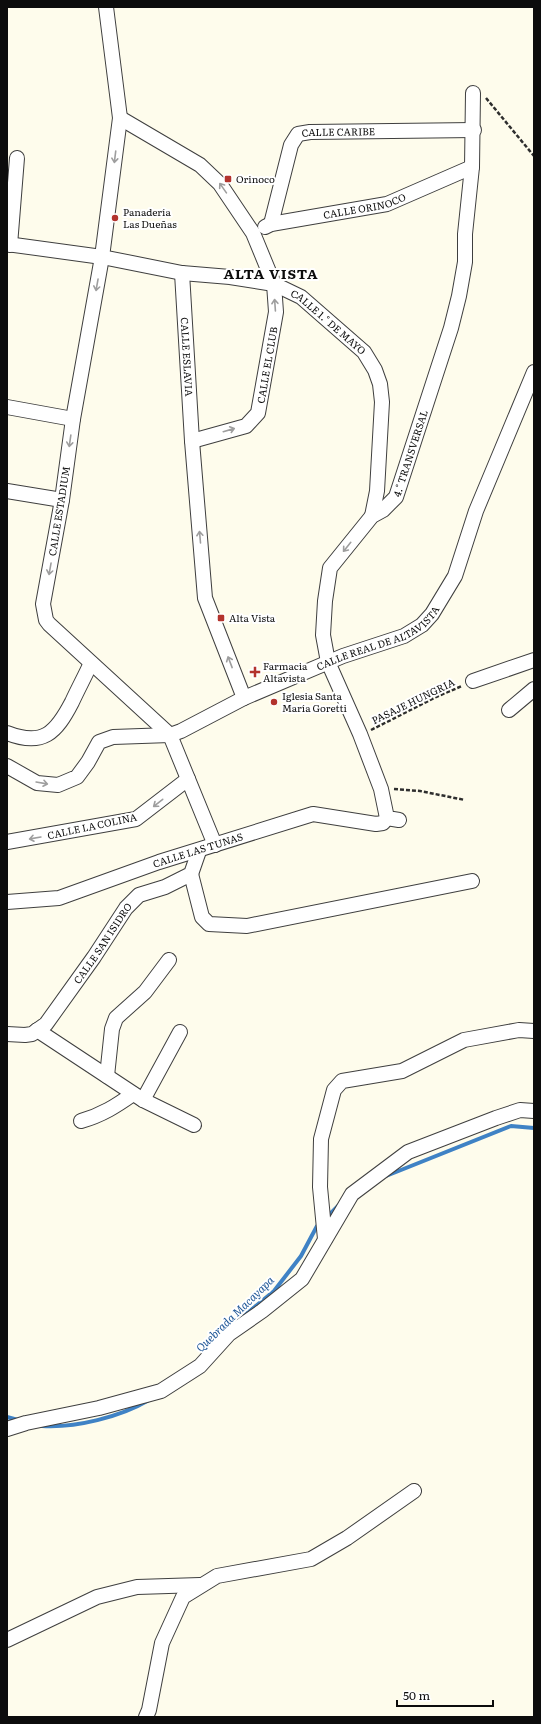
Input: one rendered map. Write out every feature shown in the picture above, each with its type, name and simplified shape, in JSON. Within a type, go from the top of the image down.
[{"type":"street","name":"CALLE ESTADIUM","points":[[106,7],[120,118],[102,257],[72,419],[62,500],[44,604],[45,614],[49,624],[170,735],[215,845]]},
{"type":"street","name":"4.° TRANSVERSAL","points":[[393,819],[360,734],[328,662],[323,635],[325,601],[330,568],[372,516],[383,510],[396,497],[451,328],[465,262],[465,234],[474,130],[473,93]]},
{"type":"street","name":"CALLE EL CLUB","points":[[120,118],[200,165],[220,184],[253,233],[274,284],[276,312],[258,413],[246,426],[192,441]]},
{"type":"street","name":"CALLE CARIBE","points":[[271,224],[292,145],[298,134],[310,132],[474,130]]},
{"type":"street","points":[[8,244],[17,158]]},
{"type":"street","name":"CALLE ORINOCO","points":[[253,233],[271,224],[387,204],[472,167]]},
{"type":"street","name":"CALLE 1.° DE MAYO","points":[[8,244],[102,257],[182,273],[230,277],[274,284],[301,297],[364,352],[375,370],[380,384],[382,402],[377,491],[372,516]]},
{"type":"street","name":"CALLE ESLAVIA","points":[[182,273],[192,441]]},
{"type":"street","name":"CALLE REAL DE ALTAVISTA","points":[[7,766],[37,783],[58,785],[77,777],[88,762],[99,742],[113,737],[170,735],[181,731],[244,698],[328,662],[404,636],[422,625],[432,614],[455,576],[476,511],[534,372]]},
{"type":"street","points":[[7,407],[72,419]]},
{"type":"street","points":[[192,441],[205,598],[244,698]]},
{"type":"street","points":[[7,491],[62,500]]},
{"type":"street","points":[[473,681],[534,660]]},
{"type":"street","points":[[7,733],[21,738],[34,739],[44,736],[54,730],[62,721],[91,663]]},
{"type":"street","points":[[509,710],[534,689]]},
{"type":"street","name":"CALLE LA COLINA","points":[[7,842],[136,819],[188,779]]},
{"type":"street","name":"CALLE LAS TUNAS","points":[[7,902],[59,898],[159,862],[313,814],[376,824],[393,819]]},
{"type":"street","points":[[198,851],[191,874],[202,917],[209,924],[247,926],[472,881]]},
{"type":"street","name":"CALLE SAN ISIDRO","points":[[7,1034],[24,1035],[37,1030],[46,1024],[126,908],[139,895],[165,887],[191,874]]},
{"type":"street","points":[[107,1076],[112,1029],[116,1018],[144,992],[169,960]]},
{"type":"street","points":[[37,1030],[138,1097],[194,1125]]},
{"type":"street","points":[[325,1239],[320,1187],[321,1139],[334,1090],[342,1081],[402,1071],[464,1040],[519,1030],[534,1031]]},
{"type":"street","points":[[81,1121],[99,1116],[138,1097],[180,1032]]},
{"type":"street","points":[[7,1429],[26,1423],[99,1408],[161,1391],[200,1366],[229,1334],[262,1311],[302,1279],[352,1194],[408,1152],[520,1110],[534,1111]]},
{"type":"street","points":[[146,1717],[149,1710],[162,1643],[183,1597],[217,1576],[311,1558],[347,1538],[414,1491]]},
{"type":"street","points":[[7,1640],[97,1597],[137,1587],[203,1585]]},
{"type":"path","points":[[473,93],[483,93],[534,156]]},
{"type":"path","name":"PASAJE HUNGRIA","points":[[360,734],[436,697],[473,681]]},
{"type":"path","points":[[381,788],[420,791],[465,800]]},
{"type":"waterway","name":"Quebrada Macayapa","points":[[386,1176],[511,1126],[534,1128]]},
{"type":"waterway","name":"Quebrada Macayapa","points":[[326,1218],[338,1206]]},
{"type":"waterway","name":"Quebrada Macayapa","points":[[240,1319],[274,1291],[301,1256],[317,1226],[321,1223]]},
{"type":"waterway","name":"Quebrada Macayapa","points":[[42,1426],[69,1425],[97,1420],[125,1412],[149,1400]]},
{"type":"waterway","name":"Quebrada Macayapa","points":[[7,1417],[18,1420]]},
{"type":"place","name":"Orinoco","points":[[228,179]]},
{"type":"place","name":"Panadería Las Dueñas","points":[[115,218]]},
{"type":"place","name":"Alta Vista","points":[[221,618]]},
{"type":"place","name":"Farmacia Altavista","points":[[255,672]]},
{"type":"place","name":"Iglesia Santa María Goretti","points":[[274,702]]},
{"type":"district","name":"ALTA VISTA","points":[[271,274]]}]
